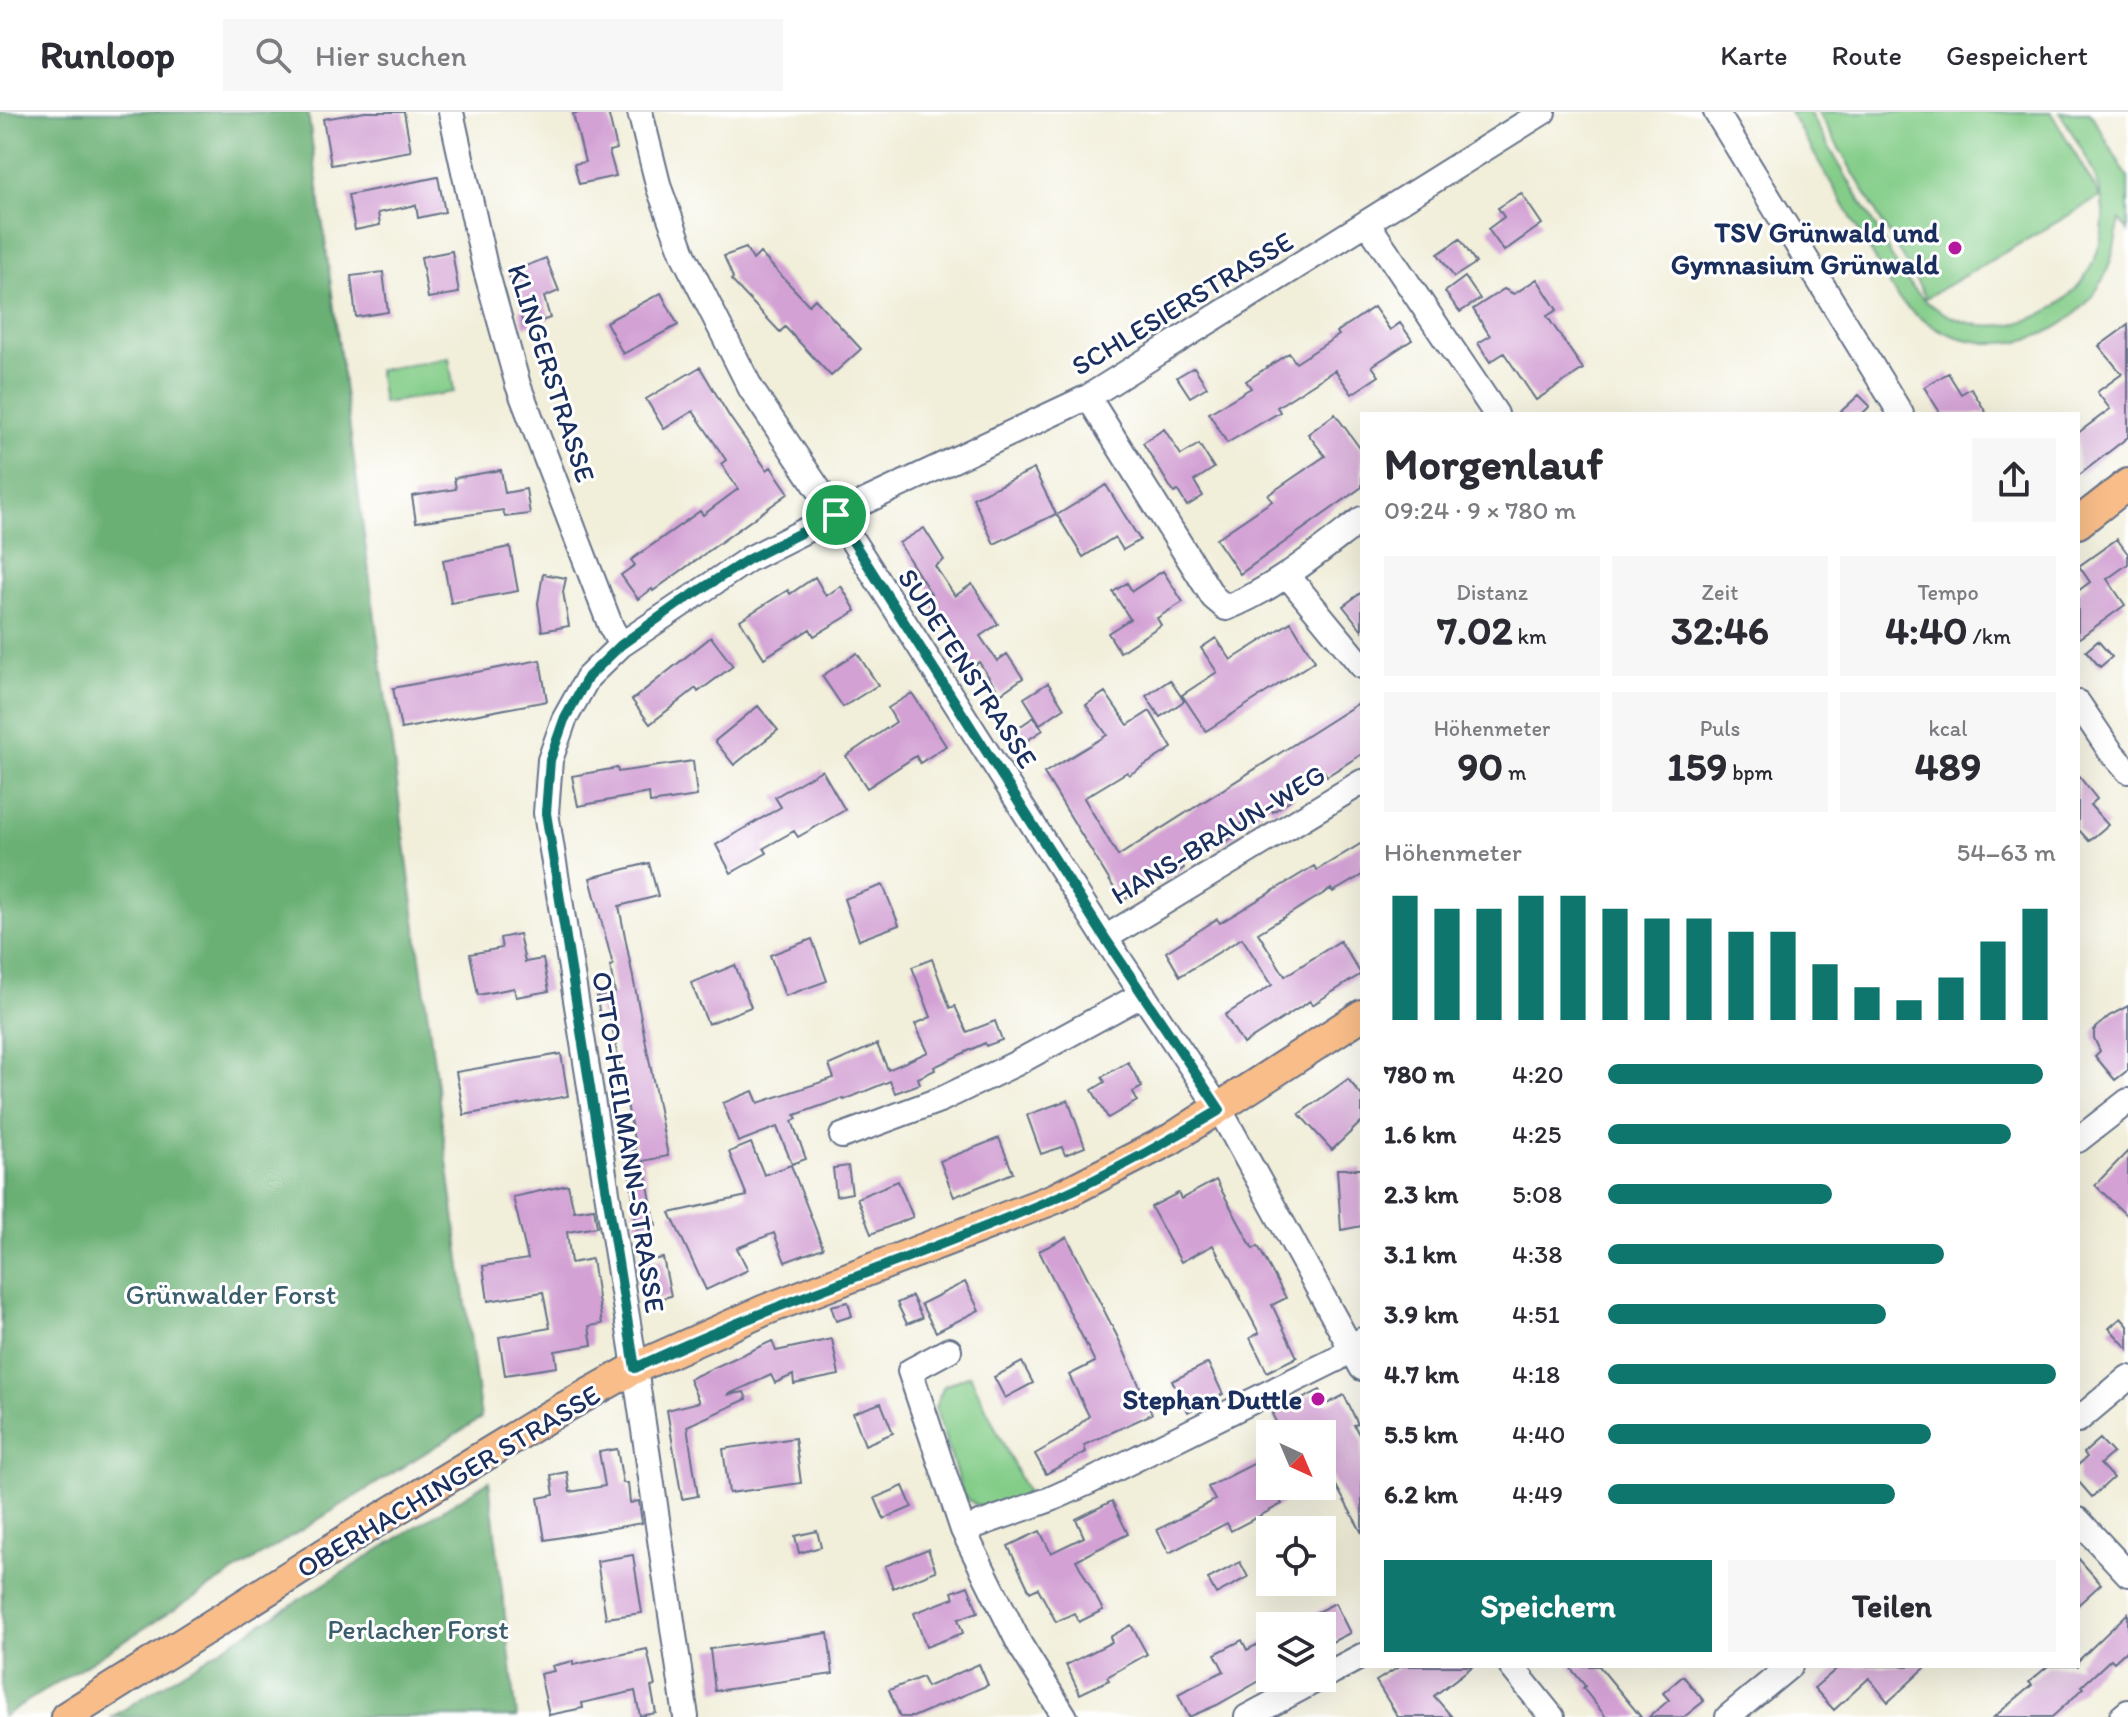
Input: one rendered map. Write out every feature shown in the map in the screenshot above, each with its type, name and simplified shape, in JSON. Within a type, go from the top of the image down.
[{"type":"main road","points":[[2080,521],[2128,484]]},
{"type":"main road","name":"OBERHACHINGER STRASSE","points":[[66,1717],[551,1415],[635,1368],[765,1310],[1056,1198],[1220,1110],[1360,1016]]},
{"type":"street","name":"KLINGERSTRASSE","points":[[451,112],[485,267],[518,385],[611,627],[621,645]]},
{"type":"street","name":"SUDETENSTRASSE","points":[[640,112],[659,188],[684,256],[751,389],[836,515],[1105,938],[1220,1110],[1359,1352]]},
{"type":"street","name":"SCHLESIERSTRASSE","points":[[621,645],[749,559],[1088,397],[1543,112]]},
{"type":"street","points":[[1716,112],[1900,412]]},
{"type":"street","points":[[1368,224],[1495,412]]},
{"type":"street","points":[[1088,397],[1213,597],[1226,608],[1245,601],[1287,575],[1360,520]]},
{"type":"street","points":[[1287,575],[1360,664]]},
{"type":"street","name":"OTTO-HEILMANN-STRASSE","points":[[621,645],[588,677],[564,720],[550,760],[546,813],[635,1368],[686,1717]]},
{"type":"street","points":[[2080,705],[2120,745],[2128,771]]},
{"type":"street","name":"HANS-BRAUN-WEG","points":[[1105,938],[1360,783]]},
{"type":"street","points":[[842,1136],[942,1099],[1015,1064],[1143,994]]},
{"type":"street","points":[[2080,1138],[2128,1101]]},
{"type":"street","points":[[949,1350],[910,1371],[963,1530],[1020,1645],[1065,1717]]},
{"type":"street","points":[[963,1530],[1051,1499],[1337,1359],[1359,1352]]},
{"type":"street","points":[[2080,1418],[2128,1378]]},
{"type":"street","points":[[2080,1522],[2128,1574]]},
{"type":"street","points":[[1336,1670],[1360,1657]]},
{"type":"street","points":[[1513,1668],[1552,1717]]},
{"type":"street","points":[[1728,1717],[1788,1668]]},
{"type":"street","points":[[1247,1717],[1294,1692]]},
{"type":"street","points":[[2122,1717],[2128,1712]]},
{"type":"green space","name":"Grünwalder Forst","points":[[0,112],[308,112],[481,1418],[2,1717]]},
{"type":"green space","points":[[1790,112],[1809,112],[1898,268],[1915,291],[1937,309],[1966,322],[1995,326],[2023,321],[2050,310],[2072,292],[2090,269],[2100,242],[2101,197],[2087,159],[2060,112],[2090,112],[2128,178],[2128,231],[2120,219],[2115,246],[2103,280],[2078,312],[2054,329],[2027,339],[2000,343],[1972,341],[1945,332],[1919,317],[1897,297]]},
{"type":"green space","name":"TSV Grünwald und Gymnasium Grünwald","points":[[1818,112],[2051,112],[2100,197],[1926,298]]},
{"type":"green space","points":[[449,358],[454,392],[383,403],[378,370]]},
{"type":"green space","points":[[970,1375],[1027,1493],[994,1507],[978,1506],[963,1494],[935,1407],[944,1386]]},
{"type":"green space","name":"Perlacher Forst","points":[[489,1481],[517,1717],[112,1717]]},
{"type":"building","points":[[365,112],[404,112],[411,151],[331,165],[323,119]]},
{"type":"building","points":[[608,112],[617,149],[609,151],[616,176],[579,184],[574,164],[585,162],[573,114]]},
{"type":"building","points":[[438,177],[445,212],[418,218],[416,205],[378,213],[380,225],[355,230],[348,195]]},
{"type":"building","points":[[1521,193],[1542,224],[1504,251],[1488,229],[1504,217],[1498,208]]},
{"type":"building","points":[[1460,239],[1476,263],[1454,277],[1438,254]]},
{"type":"building","points":[[746,248],[753,260],[760,253],[809,305],[815,299],[861,349],[831,376],[785,327],[780,332],[731,280],[733,278],[724,256]]},
{"type":"building","points":[[452,251],[459,293],[428,298],[421,257]]},
{"type":"building","points":[[546,258],[559,291],[544,297],[550,318],[524,327],[519,310],[522,309],[508,273]]},
{"type":"building","points":[[383,272],[388,312],[356,317],[351,276]]},
{"type":"building","points":[[1465,277],[1480,299],[1460,312],[1445,292]]},
{"type":"building","points":[[1537,279],[1557,310],[1547,316],[1583,369],[1536,400],[1504,353],[1490,362],[1478,343],[1490,336],[1473,309],[1504,289],[1514,294]]},
{"type":"building","points":[[661,293],[678,325],[623,354],[606,322]]},
{"type":"building","points":[[1374,307],[1390,330],[1400,323],[1412,340],[1372,366],[1379,376],[1352,394],[1335,370],[1277,407],[1280,412],[1227,443],[1209,413],[1251,388],[1246,381],[1289,353],[1296,363]]},
{"type":"building","points":[[2128,325],[2128,437],[2080,474],[2080,432],[2110,409],[2097,392],[2122,374],[2099,346]]},
{"type":"building","points":[[700,367],[729,416],[767,470],[771,467],[789,493],[638,599],[621,575],[635,565],[631,560],[700,511],[703,515],[738,489],[721,464],[726,460],[693,411],[664,429],[646,399]]},
{"type":"building","points":[[1194,367],[1207,387],[1190,397],[1177,377]]},
{"type":"building","points":[[1948,373],[1961,394],[1971,388],[1986,412],[1940,412],[1924,387]]},
{"type":"building","points":[[1859,395],[1870,406],[1864,412],[1840,412]]},
{"type":"building","points":[[1335,414],[1360,448],[1360,488],[1240,574],[1216,539],[1272,501],[1268,495],[1325,456],[1308,434]]},
{"type":"building","points":[[1164,429],[1181,455],[1199,444],[1214,468],[1194,481],[1203,496],[1187,506],[1178,491],[1174,493],[1143,443]]},
{"type":"building","points":[[1034,469],[1056,514],[994,544],[973,498]]},
{"type":"building","points":[[501,470],[505,493],[526,489],[530,514],[505,517],[503,510],[416,522],[412,496],[456,489],[454,478]]},
{"type":"building","points":[[1106,485],[1140,540],[1123,550],[1115,537],[1083,557],[1057,515]]},
{"type":"building","points":[[924,528],[944,560],[935,566],[955,596],[972,584],[998,624],[980,636],[997,661],[1007,654],[1023,678],[1000,694],[979,662],[971,668],[959,650],[963,647],[939,611],[936,614],[925,598],[931,594],[899,543]]},
{"type":"building","points":[[2117,539],[2128,554],[2128,564],[2107,579],[2125,605],[2080,638],[2080,590],[2090,582],[2080,565]]},
{"type":"building","points":[[510,547],[518,591],[451,603],[443,560]]},
{"type":"building","points":[[1163,571],[1183,602],[1157,618],[1161,625],[1120,652],[1108,633],[1130,619],[1113,592],[1127,583],[1132,591]]},
{"type":"building","points":[[543,574],[566,578],[563,592],[569,626],[542,631],[538,603]]},
{"type":"building","points":[[815,577],[826,596],[841,586],[856,611],[814,636],[810,629],[764,658],[740,620]]},
{"type":"building","points":[[1360,593],[1360,627],[1343,606]]},
{"type":"building","points":[[1291,622],[1315,661],[1206,731],[1182,695],[1217,672],[1201,648],[1216,638],[1231,660]]},
{"type":"building","points":[[711,637],[733,666],[698,692],[696,688],[650,724],[632,700]]},
{"type":"building","points":[[2098,641],[2112,657],[2100,667],[2086,651]]},
{"type":"building","points":[[857,653],[878,685],[843,707],[822,676]]},
{"type":"building","points":[[540,660],[547,701],[401,729],[393,688]]},
{"type":"building","points":[[1170,680],[1184,701],[1160,717],[1146,696]]},
{"type":"building","points":[[1048,683],[1064,708],[1040,724],[1024,698]]},
{"type":"building","points":[[1105,692],[1128,725],[1150,711],[1172,748],[1084,798],[1118,856],[1360,702],[1360,755],[1327,776],[1324,771],[1290,793],[1293,798],[1273,812],[1269,806],[1235,828],[1239,833],[1218,847],[1214,842],[1181,864],[1184,868],[1162,882],[1160,877],[1122,901],[1044,773],[1107,735],[1086,705]]},
{"type":"building","points":[[912,693],[946,746],[920,763],[916,756],[867,788],[846,756],[896,722],[888,708]]},
{"type":"building","points":[[758,706],[778,730],[734,765],[715,741]]},
{"type":"building","points":[[1034,717],[1043,730],[1023,743],[1015,730]]},
{"type":"building","points":[[693,761],[697,796],[650,803],[649,793],[578,806],[572,776],[617,768],[618,772]]},
{"type":"building","points":[[822,770],[845,810],[798,837],[794,831],[764,848],[767,853],[731,873],[716,845],[781,807],[775,797]]},
{"type":"building","points":[[2080,778],[2097,799],[2090,805],[2108,825],[2089,841],[2080,831]]},
{"type":"building","points":[[1360,844],[1360,876],[1333,892],[1331,889],[1258,933],[1285,976],[1340,941],[1360,975],[1312,1005],[1310,1001],[1243,1044],[1225,1015],[1272,985],[1242,938],[1180,976],[1166,952],[1217,919],[1220,923],[1314,866],[1317,870]]},
{"type":"building","points":[[649,863],[658,896],[619,906],[668,1156],[643,1161],[656,1225],[637,1229],[627,1152],[636,1150],[610,1016],[600,1017],[597,997],[615,993],[610,966],[613,965],[590,878]]},
{"type":"building","points":[[883,885],[899,925],[859,940],[844,899]]},
{"type":"building","points":[[519,934],[525,962],[543,959],[549,991],[516,997],[514,988],[478,995],[470,954],[502,948],[500,938]]},
{"type":"building","points":[[812,939],[827,981],[785,996],[770,955]]},
{"type":"building","points":[[932,959],[950,1008],[955,1006],[967,1032],[995,1021],[1002,1040],[986,1046],[985,1043],[934,1067],[935,1070],[918,1078],[920,1084],[895,1093],[890,1081],[795,1115],[797,1119],[792,1121],[806,1159],[792,1164],[777,1127],[738,1142],[723,1103],[753,1091],[758,1103],[834,1078],[829,1065],[877,1044],[888,1070],[928,1052],[915,1024],[931,1017],[912,967]]},
{"type":"building","points":[[735,965],[751,1007],[708,1024],[691,983]]},
{"type":"building","points":[[2128,1006],[2128,1070],[2115,1080],[2095,1056],[2100,1051],[2094,1030],[2109,1016]]},
{"type":"building","points":[[561,1054],[568,1096],[464,1115],[456,1072]]},
{"type":"building","points":[[1128,1062],[1142,1087],[1133,1092],[1137,1101],[1108,1118],[1092,1090],[1105,1082],[1102,1077]]},
{"type":"building","points":[[1348,1079],[1360,1094],[1360,1123],[1332,1150],[1299,1114]]},
{"type":"building","points":[[1068,1100],[1085,1147],[1065,1155],[1062,1147],[1041,1154],[1027,1115]]},
{"type":"building","points":[[999,1138],[1013,1173],[954,1197],[940,1161]]},
{"type":"building","points":[[751,1143],[764,1175],[791,1165],[823,1248],[785,1262],[774,1233],[737,1248],[748,1270],[706,1290],[670,1213],[747,1196],[729,1152]]},
{"type":"building","points":[[2128,1151],[2128,1217],[2095,1185]]},
{"type":"building","points":[[848,1166],[852,1193],[836,1196],[833,1168]]},
{"type":"building","points":[[1337,1169],[1360,1169],[1360,1226],[1341,1230]]},
{"type":"building","points":[[1216,1180],[1253,1249],[1258,1246],[1286,1298],[1272,1305],[1297,1357],[1267,1372],[1250,1338],[1259,1333],[1213,1245],[1181,1262],[1151,1207],[1178,1193],[1181,1199]]},
{"type":"building","points":[[898,1181],[913,1217],[871,1234],[857,1198]]},
{"type":"building","points":[[568,1185],[574,1211],[594,1208],[597,1227],[567,1232],[571,1263],[592,1259],[602,1324],[589,1326],[592,1345],[555,1351],[557,1367],[505,1375],[499,1337],[550,1328],[543,1292],[488,1301],[483,1266],[528,1259],[513,1197]]},
{"type":"building","points":[[1067,1237],[1152,1414],[1084,1445],[1086,1452],[1046,1474],[1035,1454],[1066,1436],[1089,1416],[1069,1375],[1095,1362],[1039,1251]]},
{"type":"building","points":[[663,1258],[671,1296],[653,1300],[645,1261]]},
{"type":"building","points":[[965,1282],[979,1310],[936,1332],[921,1304]]},
{"type":"building","points":[[912,1296],[922,1318],[907,1324],[897,1303]]},
{"type":"building","points":[[848,1302],[852,1316],[836,1321],[831,1306]]},
{"type":"building","points":[[2121,1318],[2128,1326],[2128,1349],[2109,1328]]},
{"type":"building","points":[[832,1339],[839,1375],[794,1384],[793,1375],[775,1383],[771,1375],[727,1395],[744,1392],[747,1399],[687,1426],[698,1496],[682,1499],[667,1410],[699,1402],[689,1379],[772,1341],[776,1351]]},
{"type":"building","points":[[1022,1362],[1033,1383],[1005,1398],[994,1377]]},
{"type":"building","points":[[1208,1363],[1223,1394],[1188,1412],[1172,1381]]},
{"type":"building","points":[[1320,1390],[1327,1404],[1344,1395],[1358,1424],[1354,1425],[1360,1436],[1360,1529],[1336,1486],[1336,1420],[1275,1420],[1272,1414]]},
{"type":"building","points":[[881,1403],[893,1433],[865,1445],[853,1413]]},
{"type":"building","points":[[795,1438],[801,1483],[729,1493],[723,1449]]},
{"type":"building","points":[[2100,1439],[2113,1453],[2100,1464],[2113,1478],[2092,1497],[2080,1483],[2080,1463],[2087,1457],[2084,1453]]},
{"type":"building","points":[[617,1449],[623,1483],[628,1483],[630,1503],[639,1501],[642,1523],[545,1540],[538,1498],[554,1495],[551,1475],[567,1472],[570,1492],[605,1486],[599,1452]]},
{"type":"building","points":[[1256,1463],[1256,1500],[1280,1500],[1282,1504],[1231,1531],[1227,1523],[1169,1553],[1157,1530],[1215,1500],[1208,1487]]},
{"type":"building","points":[[903,1486],[912,1507],[884,1519],[875,1498]]},
{"type":"building","points":[[1112,1501],[1128,1534],[1076,1560],[1103,1610],[1079,1622],[1074,1613],[1056,1622],[1038,1588],[1030,1592],[1008,1546],[1040,1531],[1051,1553],[1084,1537],[1076,1519]]},
{"type":"building","points":[[817,1531],[821,1547],[799,1553],[795,1536]]},
{"type":"building","points":[[928,1549],[936,1571],[893,1588],[885,1566]]},
{"type":"building","points":[[633,1555],[642,1613],[606,1618],[597,1561]]},
{"type":"building","points":[[2080,1560],[2101,1584],[2080,1603]]},
{"type":"building","points":[[1240,1562],[1248,1577],[1216,1594],[1208,1579]]},
{"type":"building","points":[[968,1586],[978,1612],[958,1619],[963,1633],[926,1647],[914,1613],[954,1598],[952,1592]]},
{"type":"building","points":[[1335,1603],[1350,1633],[1336,1640],[1336,1612],[1317,1612]]},
{"type":"building","points":[[2128,1613],[2128,1649],[2114,1662],[2111,1659],[2052,1717],[1994,1717],[2032,1685],[2029,1682],[2046,1668],[2080,1668],[2080,1659]]},
{"type":"building","points":[[1131,1625],[1147,1654],[1107,1677],[1109,1680],[1080,1694],[1066,1665],[1112,1642],[1110,1637]]},
{"type":"building","points":[[828,1633],[833,1674],[715,1691],[710,1649]]},
{"type":"building","points":[[1242,1640],[1247,1650],[1256,1645],[1256,1683],[1189,1717],[1178,1694],[1224,1671],[1215,1654]]},
{"type":"building","points":[[647,1649],[655,1686],[651,1687],[656,1713],[640,1716],[635,1691],[582,1703],[583,1708],[549,1715],[540,1674],[554,1671],[552,1666],[573,1661],[573,1665]]},
{"type":"building","points":[[979,1664],[988,1685],[913,1717],[900,1717],[889,1690],[922,1677],[927,1687]]},
{"type":"building","points":[[1398,1668],[1470,1668],[1434,1696],[1452,1717],[1398,1717],[1376,1681]]},
{"type":"building","points":[[1571,1668],[1601,1668],[1641,1717],[1606,1717],[1583,1688],[1585,1686]]},
{"type":"building","points":[[1838,1668],[1925,1668],[1888,1702],[1869,1678],[1834,1710],[1814,1688]]},
{"type":"building","points":[[1683,1676],[1704,1701],[1684,1717],[1649,1717],[1669,1700],[1663,1693]]},
{"type":"place","name":"TSV Grünwald und Gymnasium Grünwald","points":[[1955,248]]},
{"type":"place","name":"Stephan Duttle","points":[[1318,1399]]},
{"type":"route","points":[[836,515],[1105,938],[1220,1110],[1056,1198],[765,1310],[635,1368],[546,813],[550,760],[564,720],[588,677],[621,645],[749,559],[836,515]]}]
